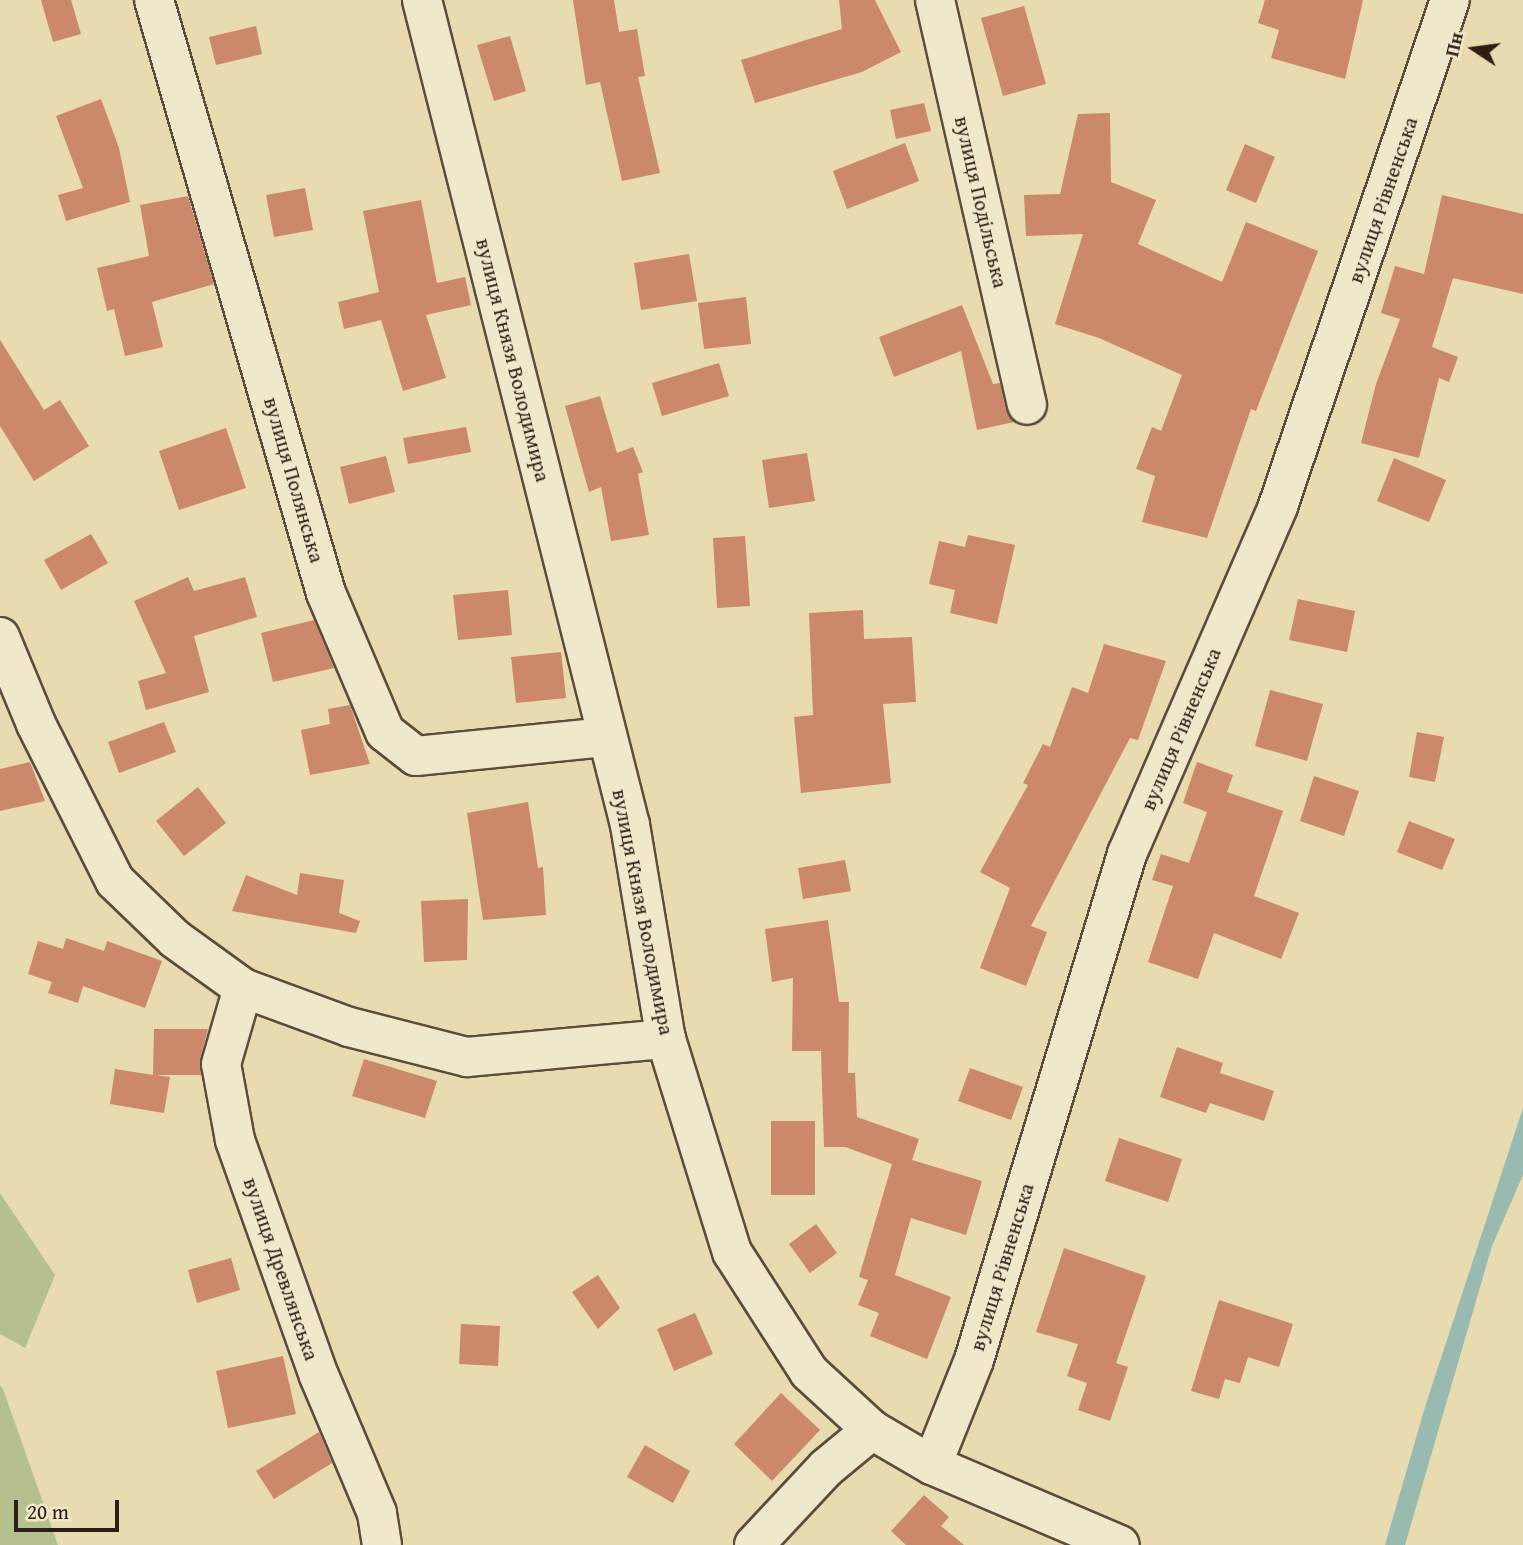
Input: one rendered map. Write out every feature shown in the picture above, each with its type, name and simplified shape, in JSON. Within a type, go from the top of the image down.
[{"type":"street","name":"вулиця Полянська","points":[[154,0],[326,593],[385,732],[416,756],[607,737]]},
{"type":"street","name":"вулиця Князя Володимира","points":[[422,0],[630,825],[666,1040],[732,1252],[809,1372],[872,1430],[932,1465],[1114,1544]]},
{"type":"street","name":"вулиця Подільська","points":[[935,0],[1027,405]]},
{"type":"street","name":"вулиця Рівненська","points":[[932,1465],[974,1360],[1127,854],[1278,506],[1450,0]]},
{"type":"street","points":[[0,637],[36,724],[115,881],[175,939],[243,988],[349,1027],[467,1056],[666,1040]]},
{"type":"street","name":"вулиця Древлянська","points":[[243,988],[221,1064],[235,1140],[319,1376],[377,1513],[382,1545]]},
{"type":"street","points":[[754,1545],[826,1468],[872,1430]]},
{"type":"green space","points":[[0,1193],[55,1275],[25,1348],[0,1334]]},
{"type":"green space","points":[[0,1385],[3,1389],[58,1545],[0,1545]]},
{"type":"water","points":[[1523,1108],[1523,1175],[1492,1246],[1405,1545],[1385,1545],[1425,1407]]},
{"type":"building","points":[[41,0],[71,0],[81,34],[53,42]]},
{"type":"building","points":[[573,0],[614,0],[619,32],[637,29],[645,76],[638,77],[660,173],[622,181],[600,82],[586,85]]},
{"type":"building","points":[[839,0],[875,0],[901,52],[862,72],[755,103],[741,60],[842,29]]},
{"type":"building","points":[[1265,0],[1363,0],[1345,79],[1271,58],[1279,30],[1258,23]]},
{"type":"building","points":[[1024,6],[1046,84],[1003,96],[981,18]]},
{"type":"building","points":[[256,26],[262,54],[216,65],[209,37]]},
{"type":"building","points":[[510,36],[526,91],[494,101],[477,45]]},
{"type":"building","points":[[101,99],[119,148],[130,202],[66,221],[58,195],[83,188],[56,116]]},
{"type":"building","points":[[924,103],[931,131],[896,139],[890,110]]},
{"type":"building","points":[[1110,113],[1111,182],[1156,200],[1138,244],[1222,282],[1246,222],[1318,251],[1256,411],[1251,409],[1207,538],[1142,522],[1155,476],[1136,469],[1152,427],[1161,431],[1182,375],[1099,338],[1055,324],[1083,234],[1026,236],[1024,195],[1060,194],[1078,114]]},
{"type":"building","points":[[905,143],[919,181],[847,209],[833,171]]},
{"type":"building","points":[[1245,144],[1275,157],[1256,203],[1226,190]]},
{"type":"building","points":[[305,188],[313,230],[274,237],[266,195]]},
{"type":"building","points":[[1442,195],[1523,214],[1523,294],[1453,278],[1432,347],[1458,357],[1449,382],[1439,378],[1419,458],[1361,443],[1376,384],[1400,319],[1381,313],[1395,266],[1424,274]]},
{"type":"building","points":[[188,196],[214,284],[152,302],[163,347],[125,356],[114,309],[107,311],[97,268],[149,256],[140,205]]},
{"type":"building","points":[[421,200],[437,283],[465,277],[471,305],[426,315],[446,378],[403,391],[381,320],[344,329],[338,302],[379,292],[363,211]]},
{"type":"building","points":[[689,254],[697,301],[641,310],[634,263]]},
{"type":"building","points":[[746,297],[751,344],[704,349],[698,303]]},
{"type":"building","points":[[962,305],[993,384],[1000,383],[1006,410],[1014,422],[977,430],[961,351],[894,377],[879,337]]},
{"type":"building","points":[[0,340],[44,410],[60,400],[89,446],[34,481],[0,426]]},
{"type":"building","points":[[719,363],[729,396],[662,416],[652,383]]},
{"type":"building","points":[[600,396],[617,453],[633,447],[643,472],[638,474],[649,535],[611,541],[601,487],[589,492],[565,406]]},
{"type":"building","points":[[466,427],[471,452],[408,464],[403,438]]},
{"type":"building","points":[[226,428],[246,488],[179,510],[159,451]]},
{"type":"building","points":[[807,453],[815,501],[769,508],[762,460]]},
{"type":"building","points":[[386,456],[395,492],[349,504],[340,467]]},
{"type":"building","points":[[1394,458],[1446,480],[1429,522],[1377,501]]},
{"type":"building","points":[[91,534],[108,563],[61,590],[44,560]]},
{"type":"building","points":[[968,535],[1015,545],[997,624],[950,613],[955,590],[929,584],[939,541],[965,547]]},
{"type":"building","points":[[745,536],[750,606],[717,608],[713,538]]},
{"type":"building","points":[[188,577],[194,591],[245,577],[257,617],[194,636],[209,692],[146,710],[138,681],[166,673],[134,601]]},
{"type":"building","points":[[508,590],[512,635],[458,640],[453,595]]},
{"type":"building","points":[[1298,599],[1355,611],[1347,652],[1289,640]]},
{"type":"building","points":[[863,610],[864,639],[912,637],[916,702],[883,704],[891,783],[801,793],[794,717],[813,715],[809,613]]},
{"type":"building","points":[[314,620],[334,668],[273,682],[261,633]]},
{"type":"building","points":[[1104,644],[1166,661],[1138,740],[1130,738],[1031,926],[1047,932],[1026,986],[980,968],[1010,888],[980,872],[1028,785],[1023,783],[1043,744],[1050,747],[1072,687],[1088,693]]},
{"type":"building","points":[[561,652],[566,698],[516,703],[511,657]]},
{"type":"building","points":[[1270,690],[1323,704],[1307,761],[1255,746]]},
{"type":"building","points":[[350,705],[370,764],[310,775],[301,730],[330,724],[328,709]]},
{"type":"building","points":[[164,722],[176,752],[119,773],[108,742]]},
{"type":"building","points":[[1417,732],[1444,737],[1435,782],[1409,777]]},
{"type":"building","points":[[30,762],[45,801],[0,811],[0,769]]},
{"type":"building","points":[[1197,762],[1233,775],[1227,792],[1283,811],[1254,896],[1299,913],[1281,959],[1214,933],[1198,979],[1148,962],[1173,886],[1152,880],[1161,854],[1189,863],[1207,812],[1183,803]]},
{"type":"building","points":[[1314,776],[1359,791],[1344,836],[1300,821]]},
{"type":"building","points":[[198,787],[226,823],[184,856],[156,821]]},
{"type":"building","points":[[528,802],[538,868],[543,867],[546,915],[483,920],[467,813]]},
{"type":"building","points":[[1409,821],[1455,839],[1442,870],[1397,852]]},
{"type":"building","points":[[845,860],[851,891],[803,899],[798,868]]},
{"type":"building","points":[[300,873],[344,880],[339,913],[360,921],[356,933],[232,911],[246,875],[297,895]]},
{"type":"building","points":[[468,899],[467,960],[424,962],[421,901]]},
{"type":"building","points":[[828,920],[839,1002],[849,1002],[848,1073],[855,1073],[857,1117],[919,1139],[912,1160],[982,1181],[966,1235],[911,1218],[895,1275],[951,1297],[927,1359],[870,1336],[879,1313],[858,1305],[868,1280],[859,1277],[892,1164],[845,1147],[824,1147],[821,1051],[792,1051],[793,978],[772,982],[765,929]]},
{"type":"building","points":[[66,938],[104,951],[107,941],[162,961],[145,1008],[83,986],[78,1003],[48,993],[52,982],[28,974],[38,941],[63,949]]},
{"type":"building","points":[[154,1029],[208,1029],[200,1059],[201,1075],[156,1075],[170,1077],[164,1113],[110,1104],[115,1069],[153,1075]]},
{"type":"building","points":[[1177,1047],[1223,1063],[1220,1073],[1274,1091],[1264,1121],[1210,1103],[1206,1113],[1160,1097]]},
{"type":"building","points":[[364,1059],[437,1081],[425,1118],[352,1096]]},
{"type":"building","points":[[970,1068],[1023,1087],[1011,1120],[958,1101]]},
{"type":"building","points":[[771,1121],[815,1121],[815,1195],[771,1195]]},
{"type":"building","points":[[1119,1138],[1182,1159],[1168,1202],[1105,1181]]},
{"type":"building","points":[[816,1224],[837,1253],[810,1273],[789,1244]]},
{"type":"building","points":[[1064,1248],[1146,1276],[1116,1363],[1128,1367],[1110,1421],[1078,1410],[1087,1383],[1067,1376],[1078,1344],[1036,1332]]},
{"type":"building","points":[[231,1258],[240,1290],[197,1303],[188,1270]]},
{"type":"building","points":[[598,1275],[620,1308],[598,1329],[572,1292]]},
{"type":"building","points":[[1219,1300],[1293,1324],[1279,1367],[1248,1357],[1240,1383],[1225,1379],[1219,1399],[1191,1391]]},
{"type":"building","points":[[695,1313],[713,1354],[674,1371],[657,1329]]},
{"type":"building","points":[[461,1324],[500,1326],[498,1366],[459,1364]]},
{"type":"building","points":[[283,1356],[296,1414],[228,1428],[216,1371]]},
{"type":"building","points":[[781,1393],[820,1430],[772,1481],[734,1444]]},
{"type":"building","points":[[319,1432],[332,1463],[274,1499],[256,1471]]},
{"type":"building","points":[[645,1445],[690,1471],[673,1503],[627,1477]]},
{"type":"building","points":[[924,1495],[949,1517],[941,1526],[964,1545],[906,1545],[891,1531]]}]
